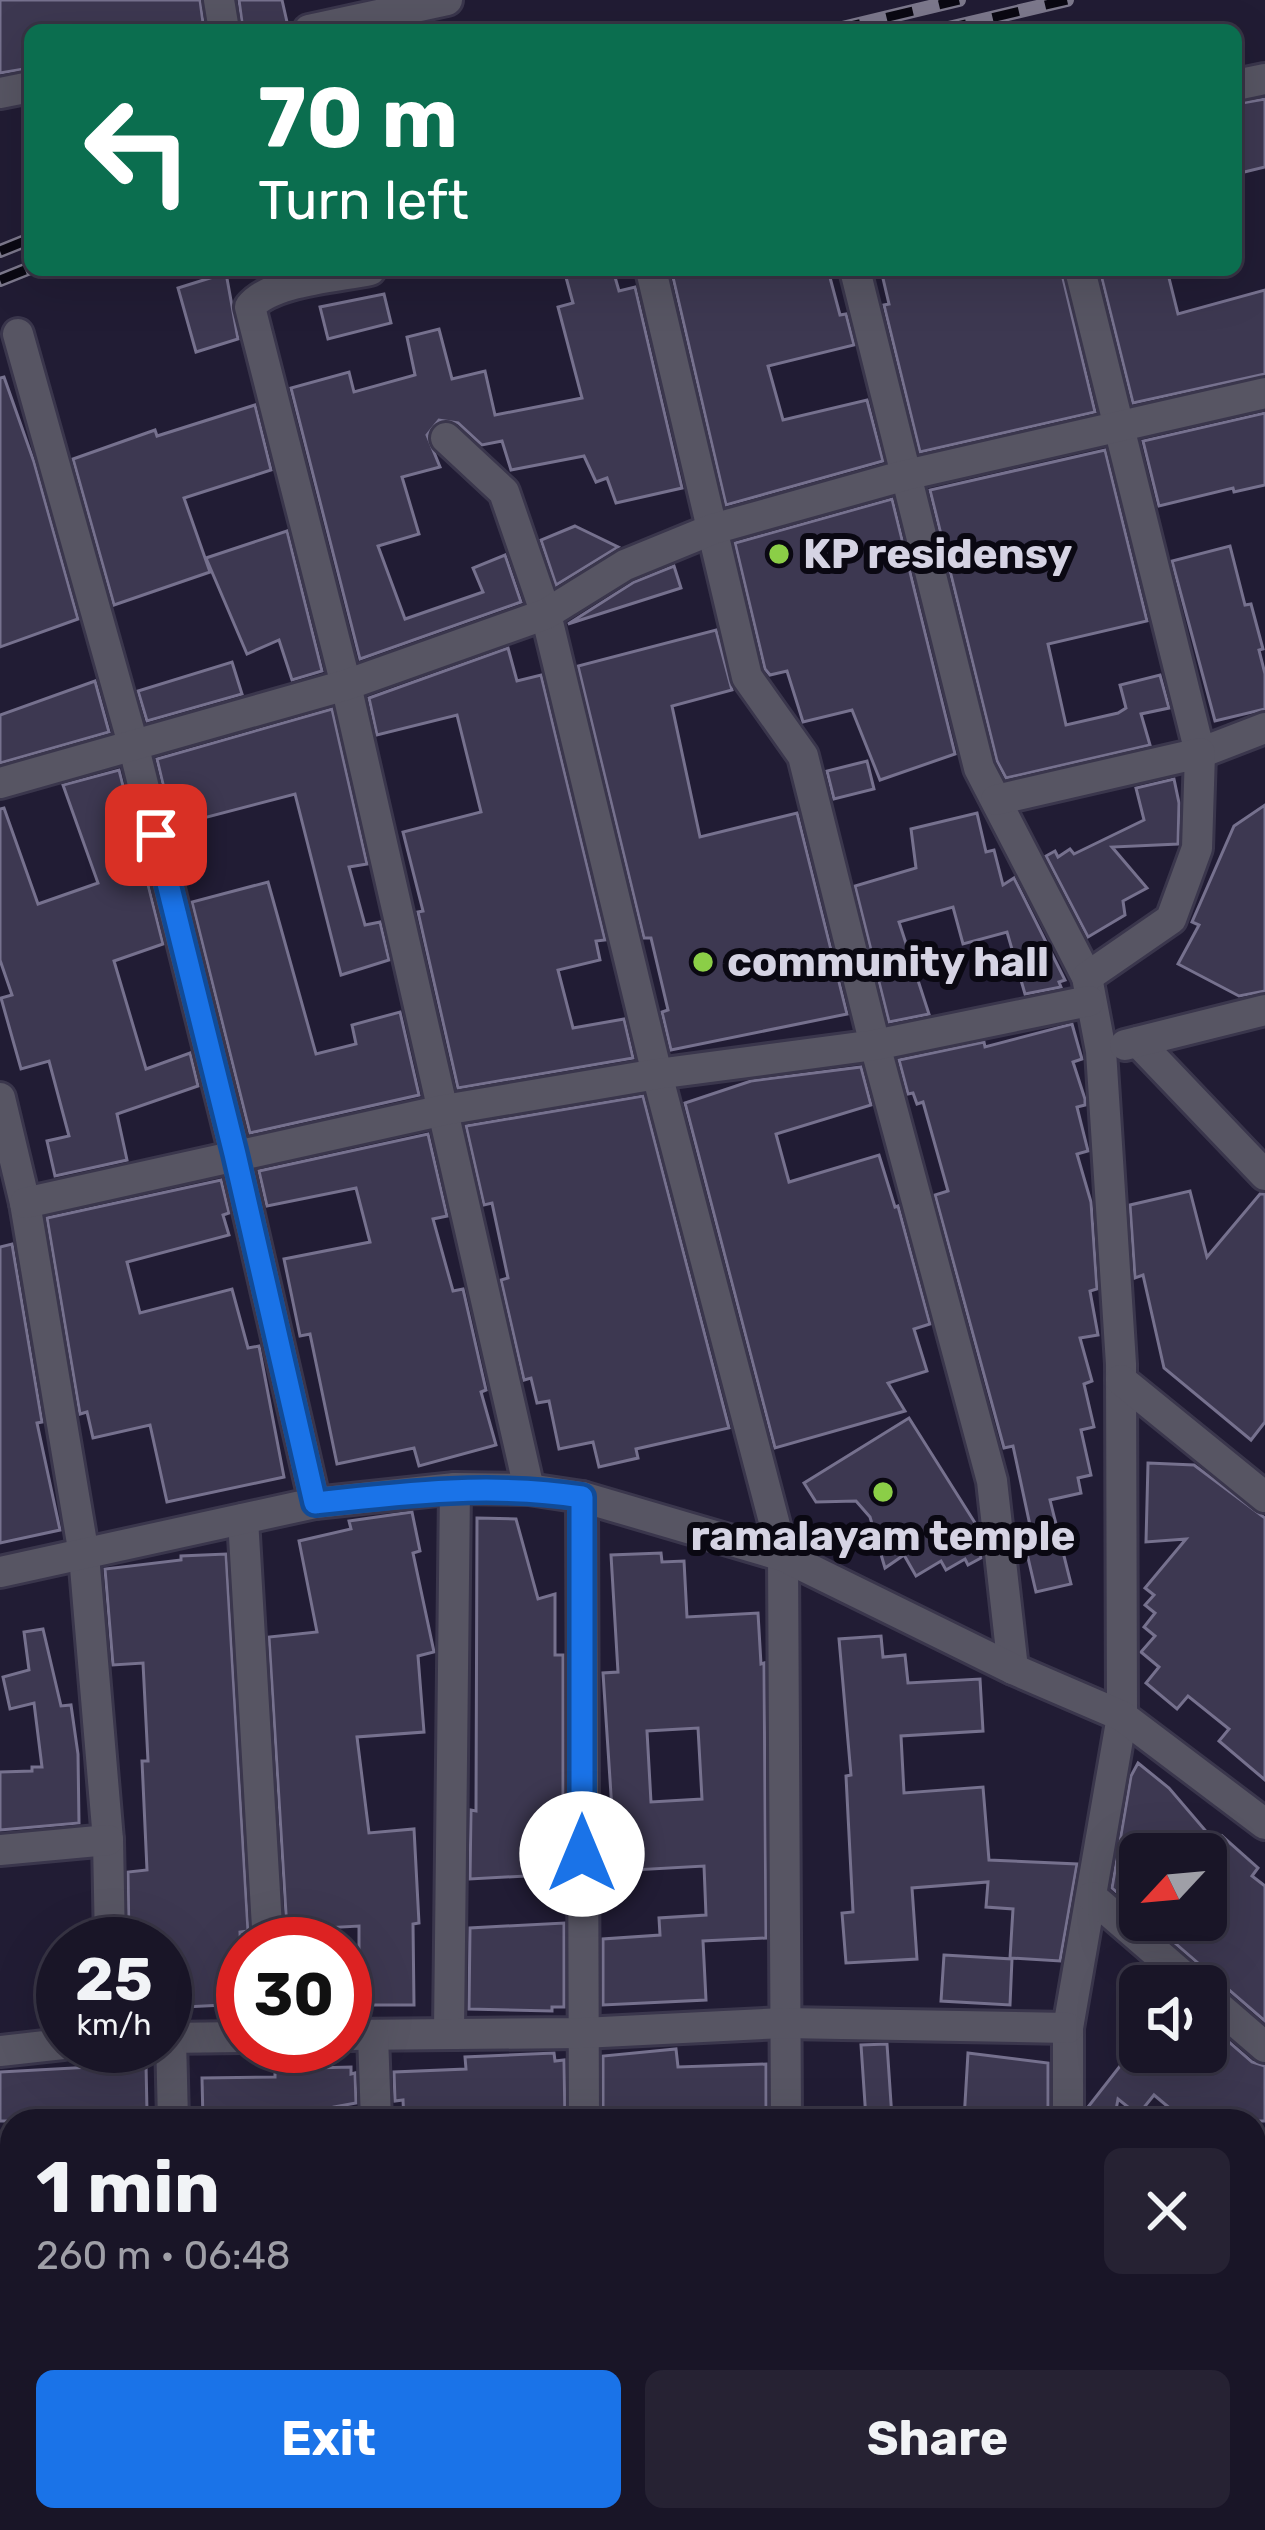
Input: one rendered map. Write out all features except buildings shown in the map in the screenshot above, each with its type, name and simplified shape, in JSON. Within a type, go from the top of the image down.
[{"type":"street","points":[[337,24],[447,0]]},
{"type":"street","points":[[340,276],[280,288],[260,295],[250,307],[346,686],[529,1489]]},
{"type":"street","points":[[652,276],[747,677],[803,756],[992,1480],[1013,1669]]},
{"type":"street","points":[[857,276],[979,768],[1088,989],[1101,1052],[1121,1380],[1122,1716],[1067,2028],[1068,2109]]},
{"type":"street","points":[[25,1203],[444,1110],[656,1074],[875,1045],[1088,989],[1171,920],[1197,848],[1200,754],[1081,276]]},
{"type":"street","points":[[18,334],[133,744],[315,1503]]},
{"type":"street","points":[[0,783],[346,686],[546,614],[625,565],[713,529],[907,475],[1265,393]]},
{"type":"street","points":[[446,438],[504,492],[546,614],[656,1074],[783,1556],[786,2109]]},
{"type":"street","points":[[996,800],[1200,754],[1265,728]]},
{"type":"street","points":[[1101,1052],[1265,1010]]},
{"type":"street","points":[[1138,1042],[1265,1175]]},
{"type":"street","points":[[0,1098],[6,1148],[25,1203],[84,1555],[108,1840],[109,1917]]},
{"type":"street","points":[[1121,1380],[1265,1497]]},
{"type":"street","points":[[449,2032],[454,1488]]},
{"type":"street","points":[[0,1572],[315,1503],[454,1488],[529,1489],[582,1497],[783,1556],[1013,1669],[1122,1716],[1265,1824]]},
{"type":"street","points":[[582,1497],[584,2109]]},
{"type":"street","points":[[243,1519],[266,1917]]},
{"type":"street","points":[[0,1850],[108,1840]]},
{"type":"street","points":[[1092,1897],[1171,1965]]},
{"type":"street","points":[[1227,2014],[1265,2047]]},
{"type":"street","points":[[372,2035],[582,2033],[784,2023],[1067,2028]]},
{"type":"street","points":[[0,2051],[36,2047]]},
{"type":"street","points":[[170,2073],[172,2109]]},
{"type":"street","points":[[367,2073],[374,2109]]},
{"type":"railway","points":[[859,24],[959,0]]},
{"type":"railway","points":[[965,24],[1067,0]]},
{"type":"railway","points":[[0,251],[24,241]]},
{"type":"railway","points":[[0,280],[24,270]]},
{"type":"place","name":"KP residensy","points":[[779,554]]},
{"type":"place","name":"community hall","points":[[703,962]]},
{"type":"place","name":"ramalayam temple","points":[[883,1492]]},
{"type":"route","points":[[156,835],[315,1503],[454,1488],[529,1489],[582,1497],[582,1854]]}]
